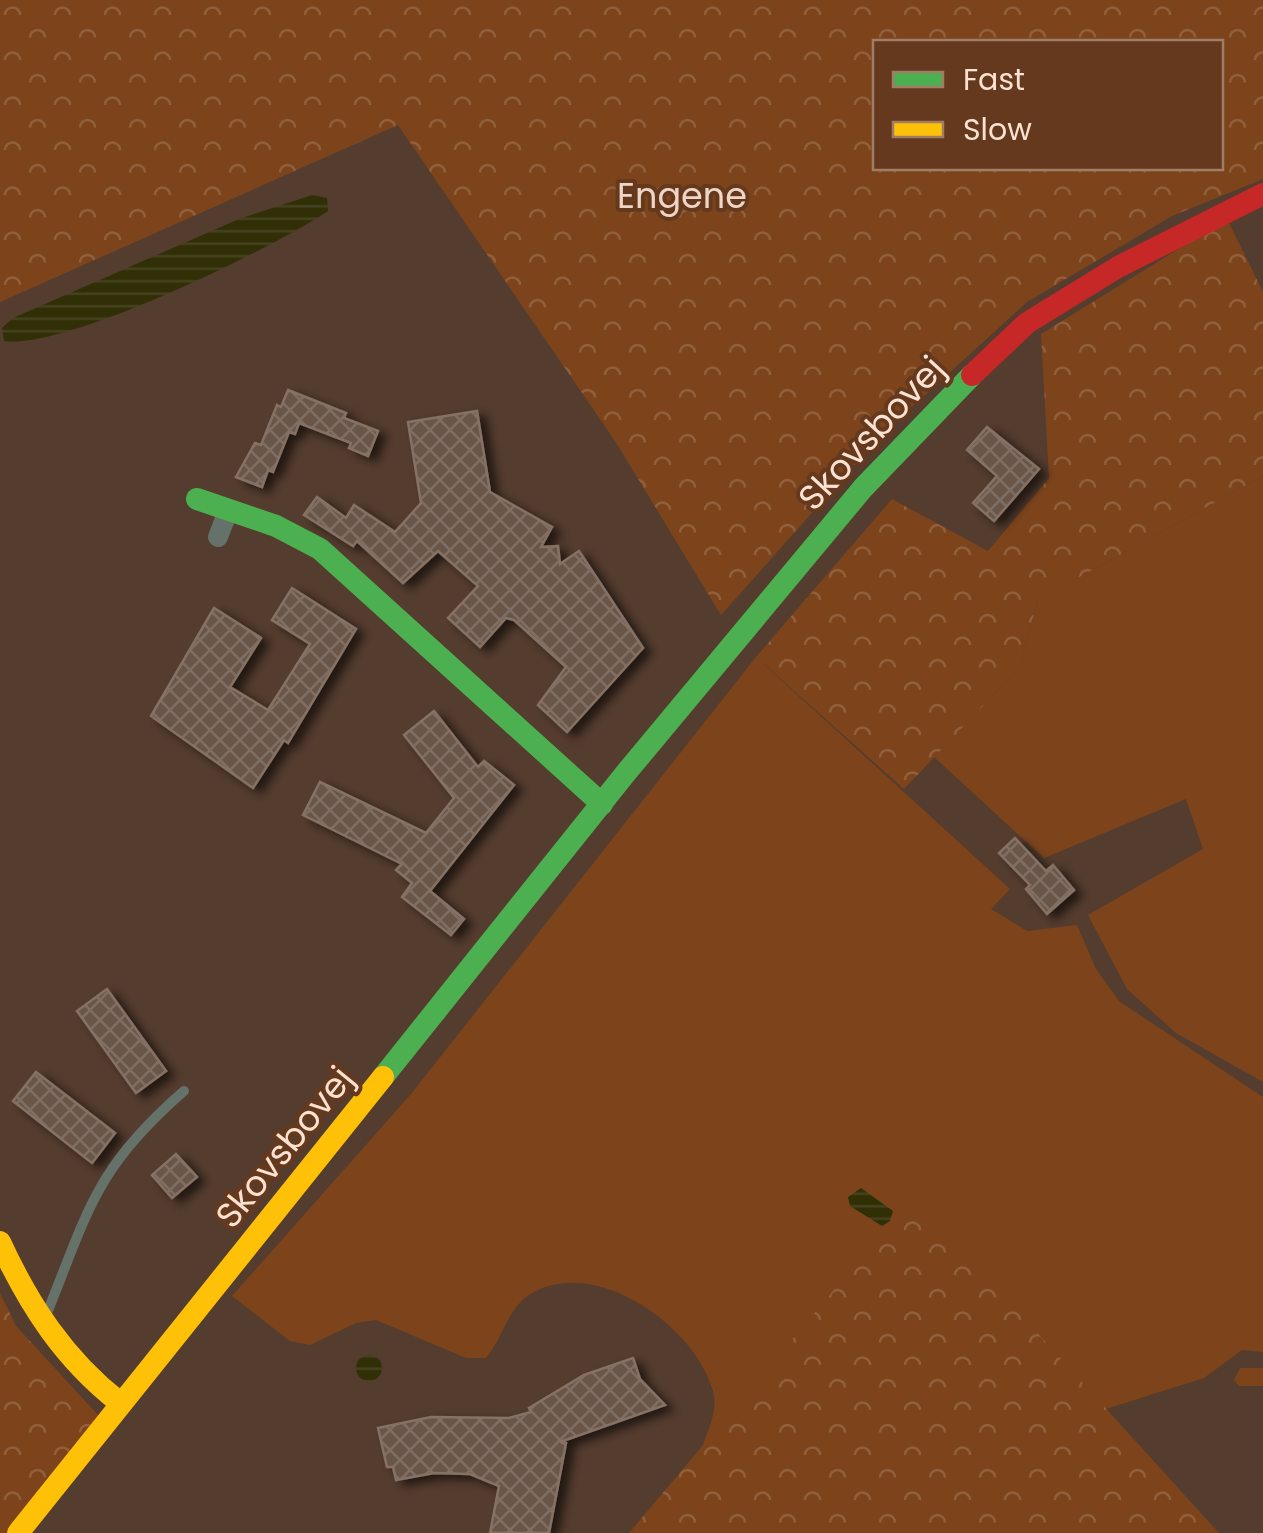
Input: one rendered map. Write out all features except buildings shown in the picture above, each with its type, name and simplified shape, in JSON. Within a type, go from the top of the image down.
[{"type":"street","name":"Skovsbovej","points":[[18,1533],[119,1402],[382,1082],[602,804],[863,488],[931,414],[1027,323],[1118,267],[1263,194]]},
{"type":"street","points":[[198,499],[276,526],[320,549],[602,804]]},
{"type":"street","points":[[218,537],[228,511]]},
{"type":"street","points":[[0,1242],[43,1323],[90,1381],[119,1402]]},
{"type":"lane","points":[[43,1323],[90,1200],[110,1166],[137,1134],[184,1091]]},
{"type":"green space","name":"Engene","points":[[0,0],[1263,0],[1263,179],[1172,216],[1027,302],[882,434],[721,615],[615,441],[398,125],[0,302]]},
{"type":"green space","points":[[1227,219],[1263,292],[1263,476],[1038,600],[1020,667],[904,789],[756,657],[892,499],[988,551],[1049,478],[1041,334]]},
{"type":"green space","points":[[1263,476],[1263,1082],[1176,1033],[1127,989],[1088,915],[1203,849],[1186,799],[1044,858],[934,757],[1020,667],[1038,600]]},
{"type":"green space","points":[[756,657],[1010,889],[991,909],[1027,931],[1077,925],[1096,969],[1119,1001],[1263,1097],[1263,1352],[1242,1350],[1204,1378],[1106,1409],[913,1197],[702,1447],[714,1403],[701,1364],[662,1320],[637,1302],[610,1290],[582,1283],[554,1285],[529,1295],[515,1308],[486,1358],[466,1358],[376,1320],[356,1323],[310,1345],[290,1341],[232,1296],[411,1094]]},
{"type":"green space","points":[[913,1196],[1219,1533],[629,1533]]},
{"type":"green space","points":[[0,1293],[16,1326],[98,1415],[10,1533],[0,1533]]},
{"type":"green space","points":[[1240,1368],[1263,1368],[1263,1386],[1239,1386],[1234,1380]]},
{"type":"shaded area","points":[[312,195],[327,198],[328,211],[218,271],[73,330],[33,340],[4,341],[2,328],[13,318],[239,219]]},
{"type":"shaded area","points":[[861,1188],[893,1211],[890,1221],[882,1226],[850,1206],[848,1197]]},
{"type":"shaded area","points":[[369,1355],[378,1359],[382,1368],[378,1377],[369,1381],[360,1377],[356,1368],[360,1359]]},
{"type":"traffic: fast","points":[[383,1077],[625,774],[863,488],[972,375]]},
{"type":"traffic: fast","points":[[197,499],[276,526],[320,549],[602,804]]},
{"type":"traffic: slow","points":[[18,1533],[383,1077]]},
{"type":"traffic: slow","points":[[0,1242],[50,1330],[81,1368],[119,1402]]},
{"type":"traffic: jam","points":[[972,375],[1027,323],[1118,267],[1263,194]]}]
